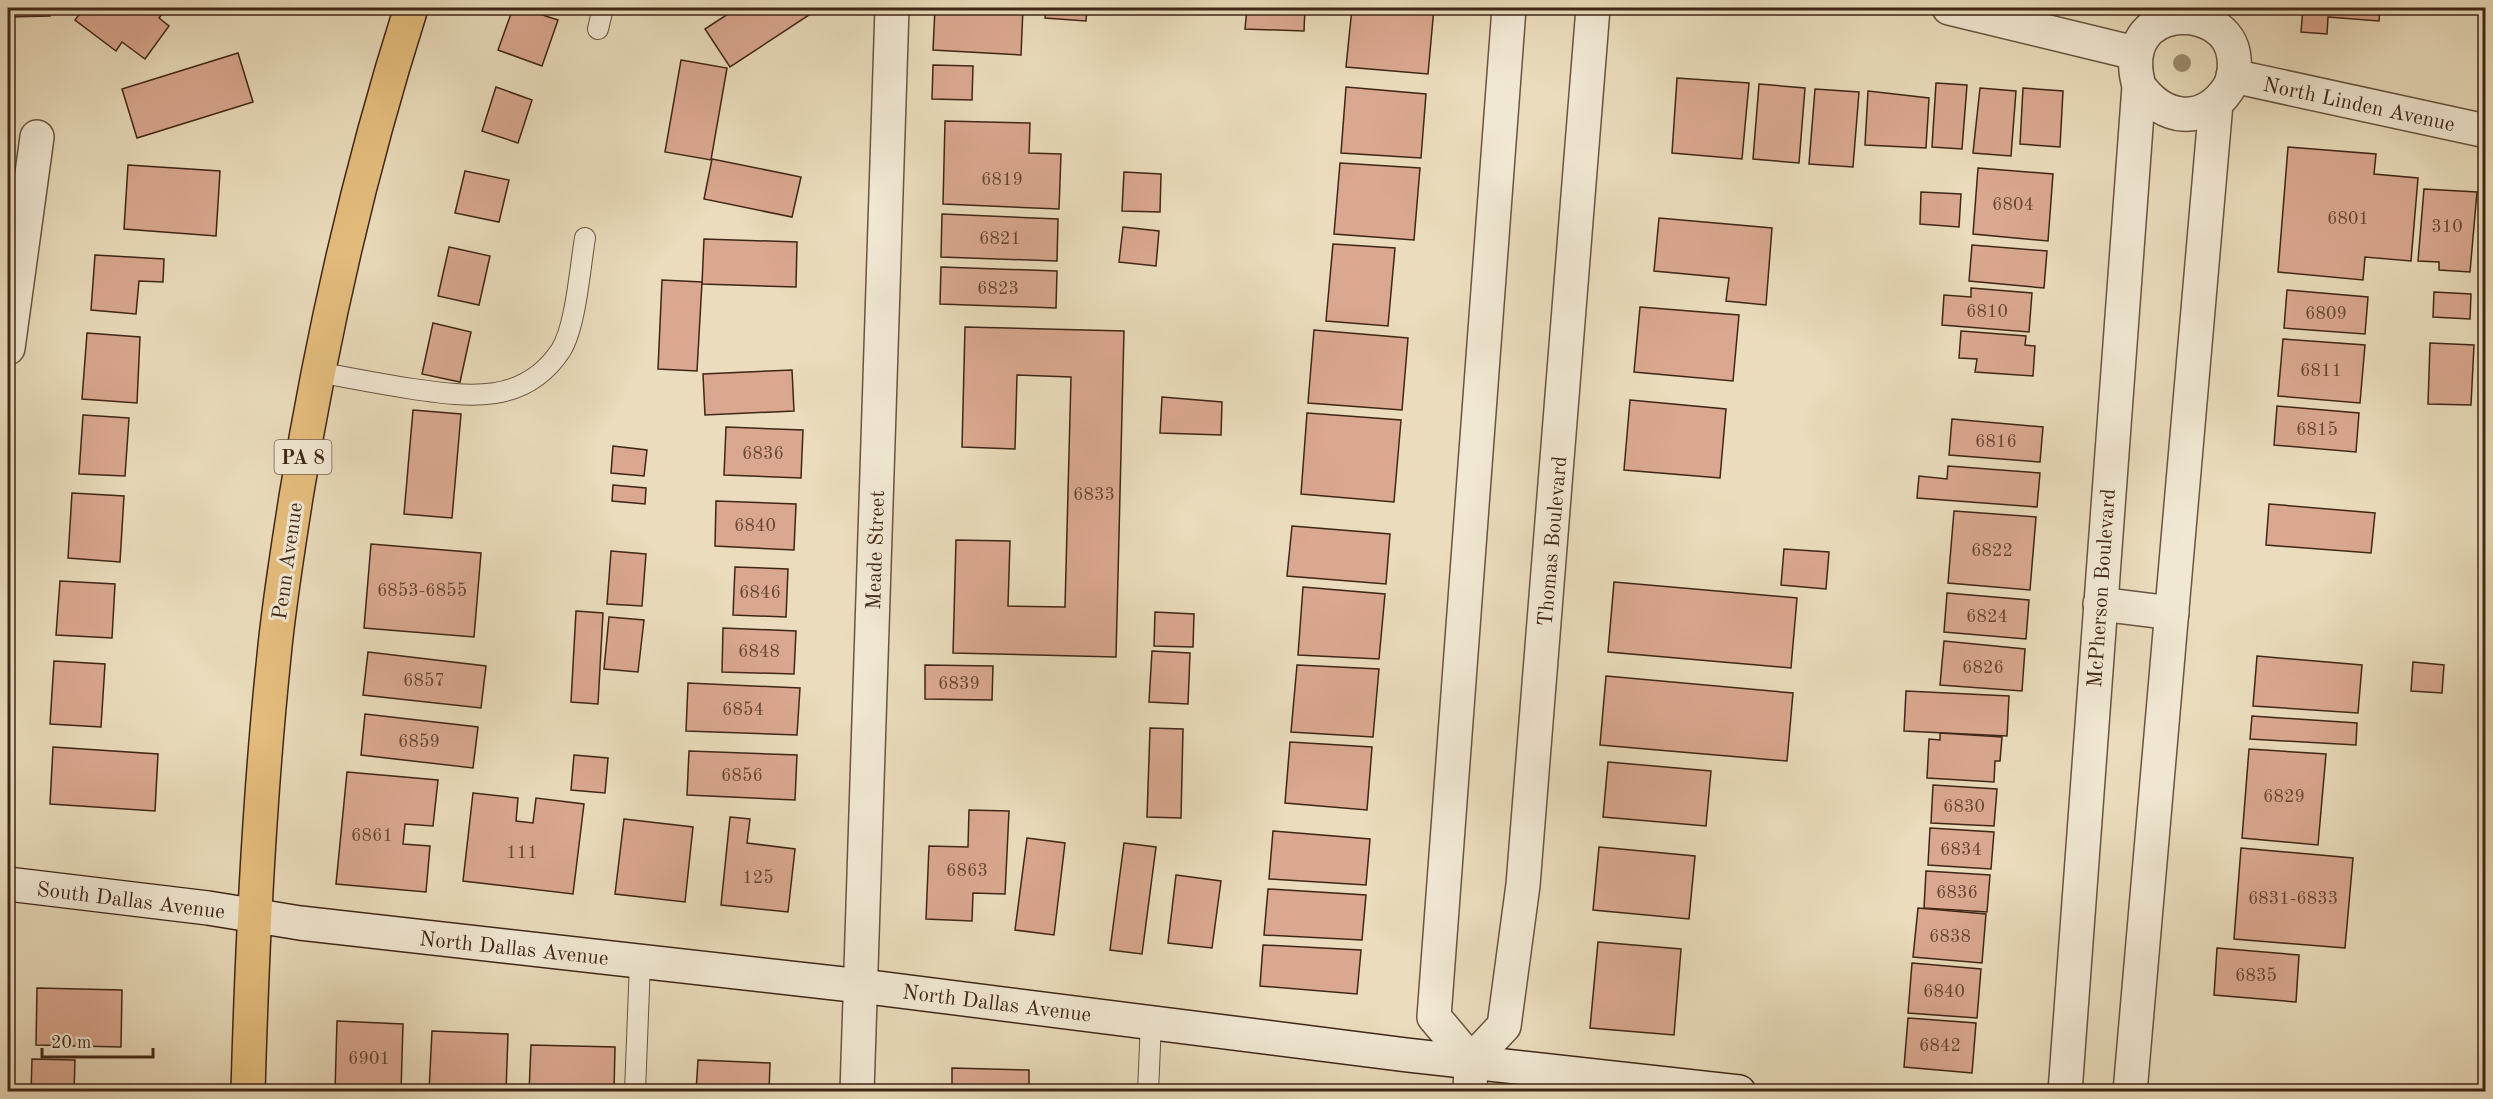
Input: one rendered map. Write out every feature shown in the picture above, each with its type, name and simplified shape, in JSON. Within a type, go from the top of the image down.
[{"type":"highway","name":"Penn Avenue","points":[[248,1092],[255,917],[274,654],[291,532],[318,372],[348,231],[372,136],[411,8]]},
{"type":"street","name":"Meade Street","points":[[857,1092],[892,8]]},
{"type":"street","points":[[1471,1076],[1434,1017],[1509,8]]},
{"type":"street","name":"Thomas Boulevard","points":[[1471,1076],[1504,1026],[1523,885],[1593,8]]},
{"type":"street","points":[[1949,8],[2144,30]]},
{"type":"street","points":[[2130,1092],[2172,613],[2224,90],[2233,52],[2222,19],[2216,24],[2200,16],[2184,13],[2167,16],[2144,30],[2134,70],[2139,86],[2148,99],[2161,109],[2177,114],[2193,114],[2208,109],[2224,90]]},
{"type":"street","name":"McPherson Boulevard","points":[[2065,1092],[2139,86]]},
{"type":"street","name":"North Linden Avenue","points":[[2224,90],[2486,131]]},
{"type":"street","points":[[8,348],[37,137]]},
{"type":"street","points":[[2100,604],[2172,613]]},
{"type":"street","name":"South Dallas Avenue","points":[[8,884],[208,908],[255,917]]},
{"type":"street","name":"North Dallas Avenue","points":[[255,917],[861,986],[1150,1022],[1471,1076],[1740,1092]]},
{"type":"lane","points":[[598,29],[603,8]]},
{"type":"lane","points":[[318,372],[458,396],[497,394],[524,384],[535,377],[562,349],[571,323],[585,238]]},
{"type":"lane","points":[[635,1092],[640,962]]},
{"type":"lane","points":[[1148,1092],[1150,1022]]},
{"type":"building","points":[[8,8],[50,8],[50,16],[8,17]]},
{"type":"building","points":[[84,8],[167,8],[159,18],[169,26],[145,59],[122,42],[116,51],[75,20]]},
{"type":"building","points":[[513,8],[521,8],[558,20],[542,66],[498,50]]},
{"type":"building","points":[[737,8],[805,8],[809,15],[730,67],[705,29]]},
{"type":"building","points":[[935,8],[1023,8],[1021,55],[933,50]]},
{"type":"building","points":[[1046,8],[1087,8],[1086,21],[1045,18]]},
{"type":"building","points":[[1247,8],[1305,8],[1304,31],[1245,29]]},
{"type":"building","points":[[1352,8],[1434,8],[1428,74],[1346,67]]},
{"type":"building","points":[[2303,8],[2380,8],[2379,21],[2328,17],[2327,34],[2301,32]]},
{"type":"building","points":[[238,53],[253,102],[137,138],[122,89]]},
{"type":"building","points":[[681,60],[727,68],[711,160],[665,152]]},
{"type":"building","points":[[933,65],[973,66],[972,100],[932,99]]},
{"type":"building","points":[[1677,78],[1749,83],[1742,159],[1672,153]]},
{"type":"building","points":[[1936,83],[1967,85],[1962,149],[1932,147]]},
{"type":"building","points":[[1759,84],[1805,88],[1799,163],[1753,159]]},
{"type":"building","points":[[496,87],[532,100],[518,143],[482,131]]},
{"type":"building","points":[[1346,87],[1426,94],[1421,158],[1341,153]]},
{"type":"building","points":[[1980,88],[2016,91],[2011,156],[1973,153]]},
{"type":"building","points":[[2023,88],[2063,91],[2060,147],[2020,144]]},
{"type":"building","points":[[1815,89],[1859,92],[1853,167],[1809,164]]},
{"type":"building","points":[[1868,91],[1929,98],[1926,148],[1865,145]]},
{"type":"building","points":[[945,121],[1030,123],[1029,153],[1061,154],[1059,209],[943,204]]},
{"type":"building","points":[[2288,147],[2376,154],[2374,174],[2418,178],[2411,261],[2365,257],[2363,280],[2278,272]]},
{"type":"building","points":[[712,159],[801,177],[792,217],[704,199]]},
{"type":"building","points":[[1340,163],[1420,168],[1414,240],[1334,234]]},
{"type":"building","points":[[128,165],[220,171],[216,236],[124,229]]},
{"type":"building","points":[[1978,168],[2053,174],[2048,241],[1973,234]]},
{"type":"building","points":[[465,171],[509,180],[499,222],[455,213]]},
{"type":"building","points":[[1124,172],[1161,174],[1160,212],[1122,211]]},
{"type":"building","points":[[2424,189],[2477,192],[2470,272],[2439,270],[2439,262],[2418,261]]},
{"type":"building","points":[[1921,192],[1961,194],[1959,227],[1920,224]]},
{"type":"building","points":[[942,214],[1058,219],[1057,261],[941,257]]},
{"type":"building","points":[[1659,218],[1772,228],[1766,305],[1726,301],[1729,278],[1654,271]]},
{"type":"building","points":[[1123,227],[1159,231],[1156,266],[1119,262]]},
{"type":"building","points":[[704,239],[797,242],[796,287],[702,284]]},
{"type":"building","points":[[1333,244],[1395,248],[1388,326],[1326,321]]},
{"type":"building","points":[[1972,245],[2047,251],[2044,288],[1969,281]]},
{"type":"building","points":[[449,247],[490,256],[479,305],[438,296]]},
{"type":"building","points":[[95,255],[164,259],[163,282],[139,281],[136,314],[91,310]]},
{"type":"building","points":[[941,267],[1057,271],[1056,308],[940,304]]},
{"type":"building","points":[[662,280],[702,282],[697,371],[658,369]]},
{"type":"building","points":[[1971,288],[2032,293],[2029,332],[1942,325],[1944,295],[1971,297]]},
{"type":"building","points":[[2287,290],[2368,297],[2365,334],[2284,328]]},
{"type":"building","points":[[2434,292],[2471,294],[2470,319],[2433,317]]},
{"type":"building","points":[[1640,307],[1739,315],[1733,381],[1634,372]]},
{"type":"building","points":[[433,323],[471,332],[460,382],[422,374]]},
{"type":"building","points":[[965,327],[1124,331],[1116,657],[953,653],[956,540],[1010,541],[1008,606],[1065,607],[1071,377],[1017,375],[1015,449],[962,447]]},
{"type":"building","points":[[1314,330],[1408,338],[1402,410],[1308,403]]},
{"type":"building","points":[[1961,331],[2026,336],[2025,345],[2035,346],[2033,376],[1975,372],[1977,359],[1959,358]]},
{"type":"building","points":[[87,333],[140,337],[137,403],[82,399]]},
{"type":"building","points":[[2283,339],[2365,345],[2360,403],[2278,396]]},
{"type":"building","points":[[2430,343],[2474,345],[2471,405],[2428,404]]},
{"type":"building","points":[[792,370],[794,411],[705,415],[703,374]]},
{"type":"building","points":[[1162,397],[1222,402],[1221,435],[1160,433]]},
{"type":"building","points":[[1630,400],[1726,409],[1720,478],[1624,470]]},
{"type":"building","points":[[2277,406],[2359,413],[2356,452],[2274,445]]},
{"type":"building","points":[[413,410],[461,414],[452,518],[404,514]]},
{"type":"building","points":[[1307,413],[1401,420],[1394,502],[1301,494]]},
{"type":"building","points":[[83,415],[129,418],[125,476],[79,474]]},
{"type":"building","points":[[1952,419],[2043,427],[2040,462],[1949,455]]},
{"type":"building","points":[[726,427],[803,430],[801,478],[724,475]]},
{"type":"building","points":[[613,446],[647,450],[644,476],[611,473]]},
{"type":"building","points":[[1948,466],[2040,473],[2037,507],[1917,498],[1919,476],[1947,479]]},
{"type":"building","points":[[613,485],[646,488],[645,504],[612,501]]},
{"type":"building","points":[[72,493],[124,496],[120,562],[68,558]]},
{"type":"building","points":[[716,501],[796,504],[794,550],[715,546]]},
{"type":"building","points":[[2269,504],[2375,513],[2371,553],[2266,545]]},
{"type":"building","points":[[1954,511],[2036,517],[2030,590],[1948,583]]},
{"type":"building","points":[[1292,526],[1390,534],[1386,584],[1287,576]]},
{"type":"building","points":[[371,544],[481,553],[474,637],[364,628]]},
{"type":"building","points":[[1784,549],[1829,552],[1826,589],[1781,585]]},
{"type":"building","points":[[611,551],[646,554],[642,606],[607,604]]},
{"type":"building","points":[[735,567],[788,569],[786,617],[733,615]]},
{"type":"building","points":[[60,581],[115,584],[112,638],[56,635]]},
{"type":"building","points":[[1614,582],[1797,598],[1791,668],[1608,652]]},
{"type":"building","points":[[1303,587],[1385,594],[1379,659],[1298,655]]},
{"type":"building","points":[[1947,593],[2029,600],[2026,639],[1944,632]]},
{"type":"building","points":[[576,611],[603,613],[598,704],[571,702]]},
{"type":"building","points":[[1155,612],[1194,614],[1193,647],[1154,646]]},
{"type":"building","points":[[609,617],[644,620],[638,672],[604,669]]},
{"type":"building","points":[[723,628],[796,631],[794,674],[722,672]]},
{"type":"building","points":[[1944,641],[2025,649],[2022,691],[1940,685]]},
{"type":"building","points":[[1152,651],[1190,653],[1188,704],[1149,702]]},
{"type":"building","points":[[368,652],[486,666],[481,708],[363,695]]},
{"type":"building","points":[[2257,656],[2362,665],[2358,713],[2253,706]]},
{"type":"building","points":[[54,661],[105,664],[101,727],[50,724]]},
{"type":"building","points":[[2413,662],[2444,665],[2442,693],[2411,691]]},
{"type":"building","points":[[925,665],[993,666],[992,700],[925,699]]},
{"type":"building","points":[[1297,665],[1379,669],[1373,737],[1291,732]]},
{"type":"building","points":[[1606,676],[1793,693],[1787,761],[1600,745]]},
{"type":"building","points":[[688,683],[800,688],[797,735],[686,731]]},
{"type":"building","points":[[1906,691],[2009,696],[2007,736],[1904,731]]},
{"type":"building","points":[[365,714],[478,727],[473,768],[361,755]]},
{"type":"building","points":[[2252,716],[2357,723],[2356,745],[2250,739]]},
{"type":"building","points":[[1150,728],[1183,729],[1181,818],[1147,817]]},
{"type":"building","points":[[1940,733],[2002,737],[2000,761],[1995,761],[1994,782],[1927,778],[1929,739],[1940,740]]},
{"type":"building","points":[[1290,742],[1372,747],[1367,810],[1285,803]]},
{"type":"building","points":[[53,747],[158,754],[155,811],[50,804]]},
{"type":"building","points":[[2249,749],[2326,754],[2318,845],[2242,838]]},
{"type":"building","points":[[689,751],[797,755],[795,800],[687,795]]},
{"type":"building","points":[[574,755],[608,758],[605,793],[571,790]]},
{"type":"building","points":[[1608,762],[1711,771],[1706,826],[1603,817]]},
{"type":"building","points":[[347,772],[438,780],[433,826],[405,824],[403,844],[430,846],[426,892],[336,884]]},
{"type":"building","points":[[1933,785],[1997,789],[1994,826],[1931,823]]},
{"type":"building","points":[[473,793],[518,798],[516,821],[533,823],[536,798],[584,804],[573,894],[463,881]]},
{"type":"building","points":[[969,810],[1009,811],[1005,894],[973,893],[972,921],[926,919],[929,846],[968,847]]},
{"type":"building","points":[[730,817],[750,819],[747,843],[795,849],[788,912],[721,905]]},
{"type":"building","points":[[624,819],[693,827],[685,902],[615,894]]},
{"type":"building","points":[[1930,828],[1994,832],[1991,869],[1928,865]]},
{"type":"building","points":[[1273,831],[1370,839],[1366,885],[1269,879]]},
{"type":"building","points":[[1027,838],[1065,843],[1054,935],[1015,930]]},
{"type":"building","points":[[1124,843],[1156,847],[1142,954],[1110,950]]},
{"type":"building","points":[[1599,847],[1695,856],[1689,919],[1593,910]]},
{"type":"building","points":[[2241,848],[2353,858],[2345,948],[2234,939]]},
{"type":"building","points":[[1926,871],[1990,875],[1987,912],[1924,908]]},
{"type":"building","points":[[1176,875],[1221,881],[1212,948],[1168,943]]},
{"type":"building","points":[[1268,889],[1366,895],[1362,940],[1264,935]]},
{"type":"building","points":[[1918,908],[1986,914],[1982,963],[1913,957]]},
{"type":"building","points":[[1598,942],[1681,949],[1674,1035],[1590,1028]]},
{"type":"building","points":[[1263,945],[1361,950],[1357,994],[1260,986]]},
{"type":"building","points":[[2217,948],[2299,955],[2296,1002],[2214,995]]},
{"type":"building","points":[[1912,963],[1981,969],[1977,1018],[1908,1013]]},
{"type":"building","points":[[37,988],[122,990],[121,1047],[36,1045]]},
{"type":"building","points":[[1908,1018],[1976,1023],[1972,1073],[1904,1067]]},
{"type":"building","points":[[337,1021],[403,1024],[401,1092],[335,1092]]},
{"type":"building","points":[[432,1031],[508,1034],[506,1092],[429,1091]]},
{"type":"building","points":[[531,1045],[615,1047],[614,1092],[529,1092]]},
{"type":"building","points":[[32,1059],[75,1060],[74,1092],[31,1092]]},
{"type":"building","points":[[698,1060],[770,1063],[769,1092],[696,1092]]},
{"type":"building","points":[[952,1068],[1029,1070],[1029,1092],[952,1092]]}]
